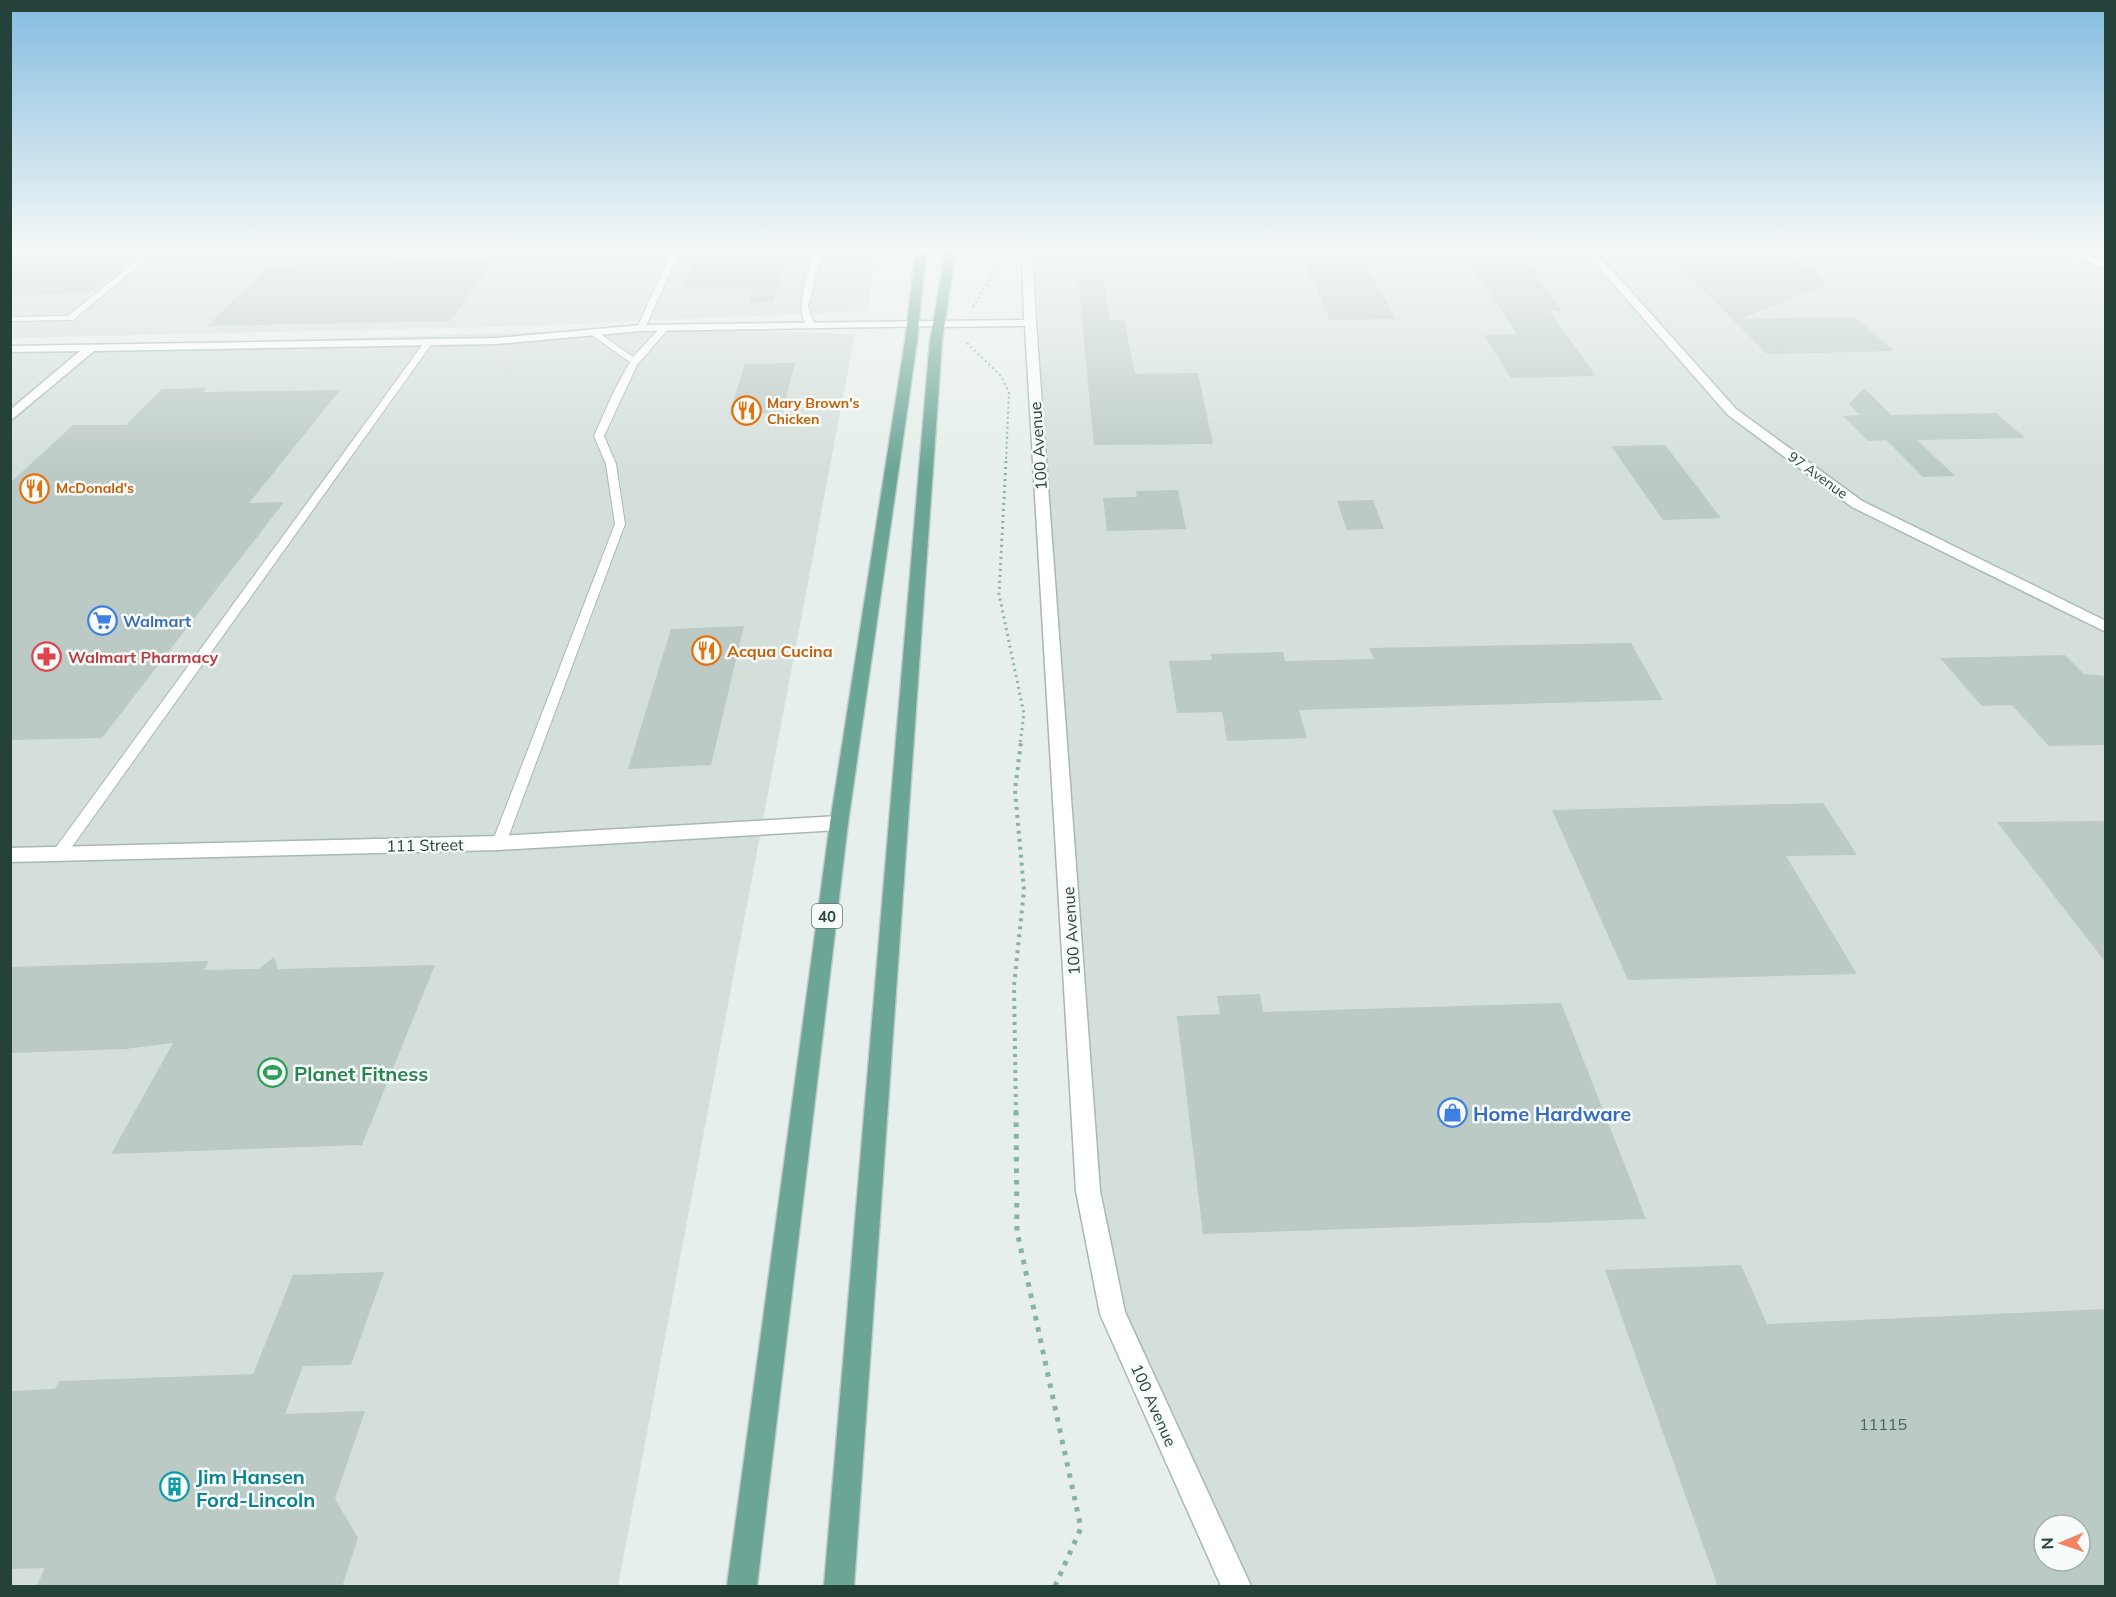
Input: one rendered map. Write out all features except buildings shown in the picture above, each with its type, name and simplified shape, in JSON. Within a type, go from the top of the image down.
[{"type":"main road","points":[[839,1587],[938,324]]},
{"type":"main road","name":"40","points":[[742,1587],[839,823],[913,325]]},
{"type":"street","points":[[10,350],[496,341],[641,328],[1030,323]]},
{"type":"street","name":"100 Avenue","points":[[1030,323],[1088,1191],[1113,1314],[1236,1587]]},
{"type":"street","name":"97 Avenue","points":[[1653,323],[1732,412],[1857,504],[2106,627]]},
{"type":"street","points":[[10,417],[92,348]]},
{"type":"street","name":"111 Street","points":[[10,855],[499,843],[839,823]]},
{"type":"lane","points":[[641,328],[643,323]]},
{"type":"lane","points":[[499,843],[620,524],[611,464],[599,436],[632,360],[650,340],[665,328]]},
{"type":"lane","points":[[593,333],[632,360]]},
{"type":"lane","points":[[59,854],[429,342]]},
{"type":"path","points":[[967,344],[1000,376],[1009,393],[999,594],[1024,714],[1015,790],[1024,890],[1014,986],[1017,1231],[1082,1528],[1055,1587]]},
{"type":"shaded area","points":[[11,323],[607,323],[528,326],[11,338]]},
{"type":"shaded area","points":[[1038,323],[2105,323],[2105,1586],[1236,1586],[1113,1314],[1088,1191]]},
{"type":"shaded area","points":[[665,328],[855,334],[618,1586],[11,1586],[10,349]]},
{"type":"place","name":"Mary Brown's Chicken","points":[[746,411]]},
{"type":"place","name":"McDonald's","points":[[35,488]]},
{"type":"place","name":"Walmart","points":[[102,621]]},
{"type":"place","name":"Acqua Cucina","points":[[706,651]]},
{"type":"place","name":"Walmart Pharmacy","points":[[47,657]]},
{"type":"place","name":"Planet Fitness","points":[[273,1073]]},
{"type":"place","name":"Home Hardware","points":[[1452,1113]]},
{"type":"place","name":"Jim Hansen Ford-Lincoln","points":[[175,1487]]}]
